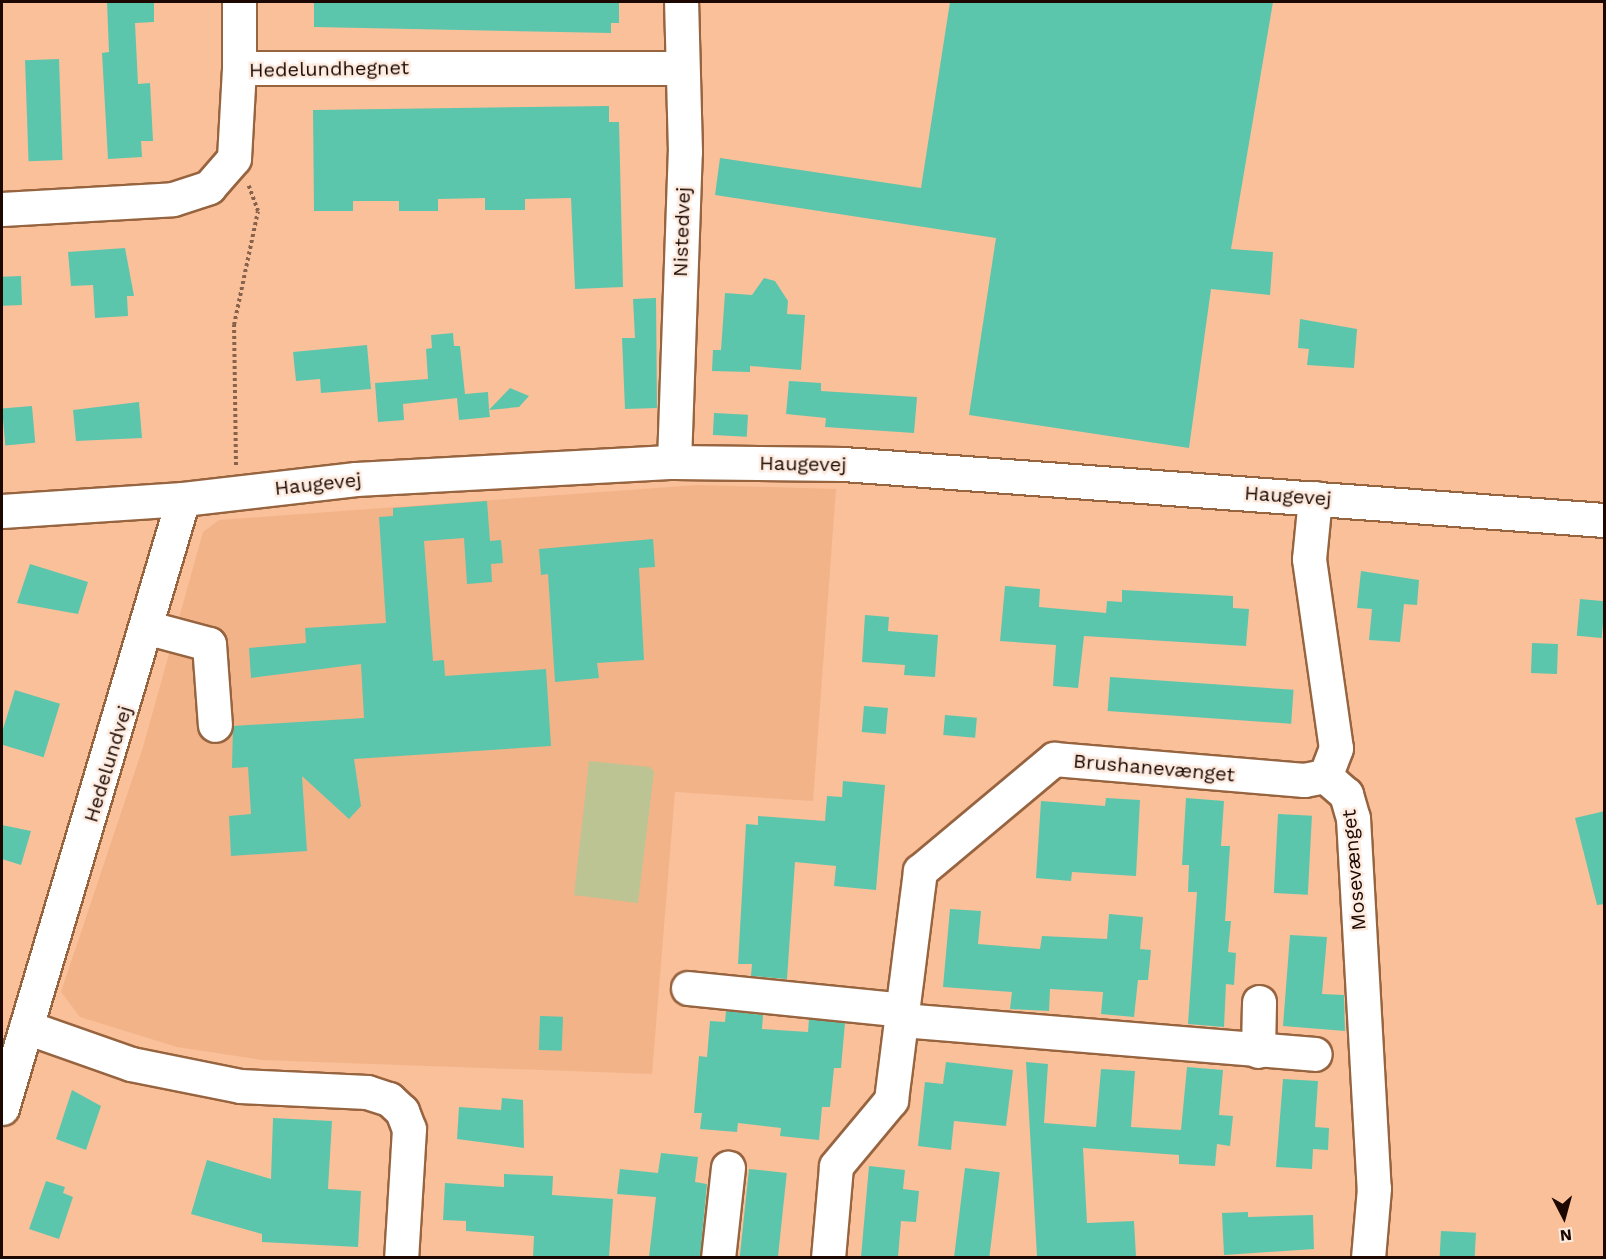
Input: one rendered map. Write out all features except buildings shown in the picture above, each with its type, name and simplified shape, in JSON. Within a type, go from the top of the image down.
[{"type":"street","points":[[239,2],[239,68]]},
{"type":"street","name":"Nistedvej","points":[[674,462],[685,152],[681,2]]},
{"type":"street","name":"Hedelundhegnet","points":[[2,209],[173,199],[209,187],[229,163],[238,128],[239,68],[682,68]]},
{"type":"street","name":"Haugevej","points":[[2,511],[183,499],[356,479],[674,462],[843,464],[1605,520]]},
{"type":"street","points":[[1315,498],[1309,559],[1336,748],[1325,776]]},
{"type":"street","name":"Hedelundvej","points":[[2,1108],[149,628],[183,499]]},
{"type":"street","points":[[149,628],[208,644],[214,725]]},
{"type":"street","name":"Brushanevænget","points":[[828,1257],[836,1166],[891,1100],[920,871],[1054,759],[1304,780],[1325,776]]},
{"type":"street","name":"Mosevænget","points":[[1325,776],[1346,794],[1353,818],[1374,1188],[1368,1257]]},
{"type":"street","points":[[688,988],[902,1015],[1258,1051],[1315,1054]]},
{"type":"street","points":[[1258,1002],[1258,1051]]},
{"type":"street","points":[[26,1027],[131,1064],[240,1086],[367,1092],[389,1099],[402,1111],[409,1129],[401,1257]]},
{"type":"street","points":[[718,1257],[728,1168]]},
{"type":"path","points":[[229,163],[245,180],[258,211],[234,325],[237,492]]},
{"type":"shaded area","points":[[697,485],[836,489],[813,801],[675,792],[652,1074],[262,1060],[177,1047],[80,1017],[61,992],[143,747],[203,532],[219,520]]},
{"type":"green space","points":[[589,761],[650,767],[654,772],[638,903],[574,895]]}]
